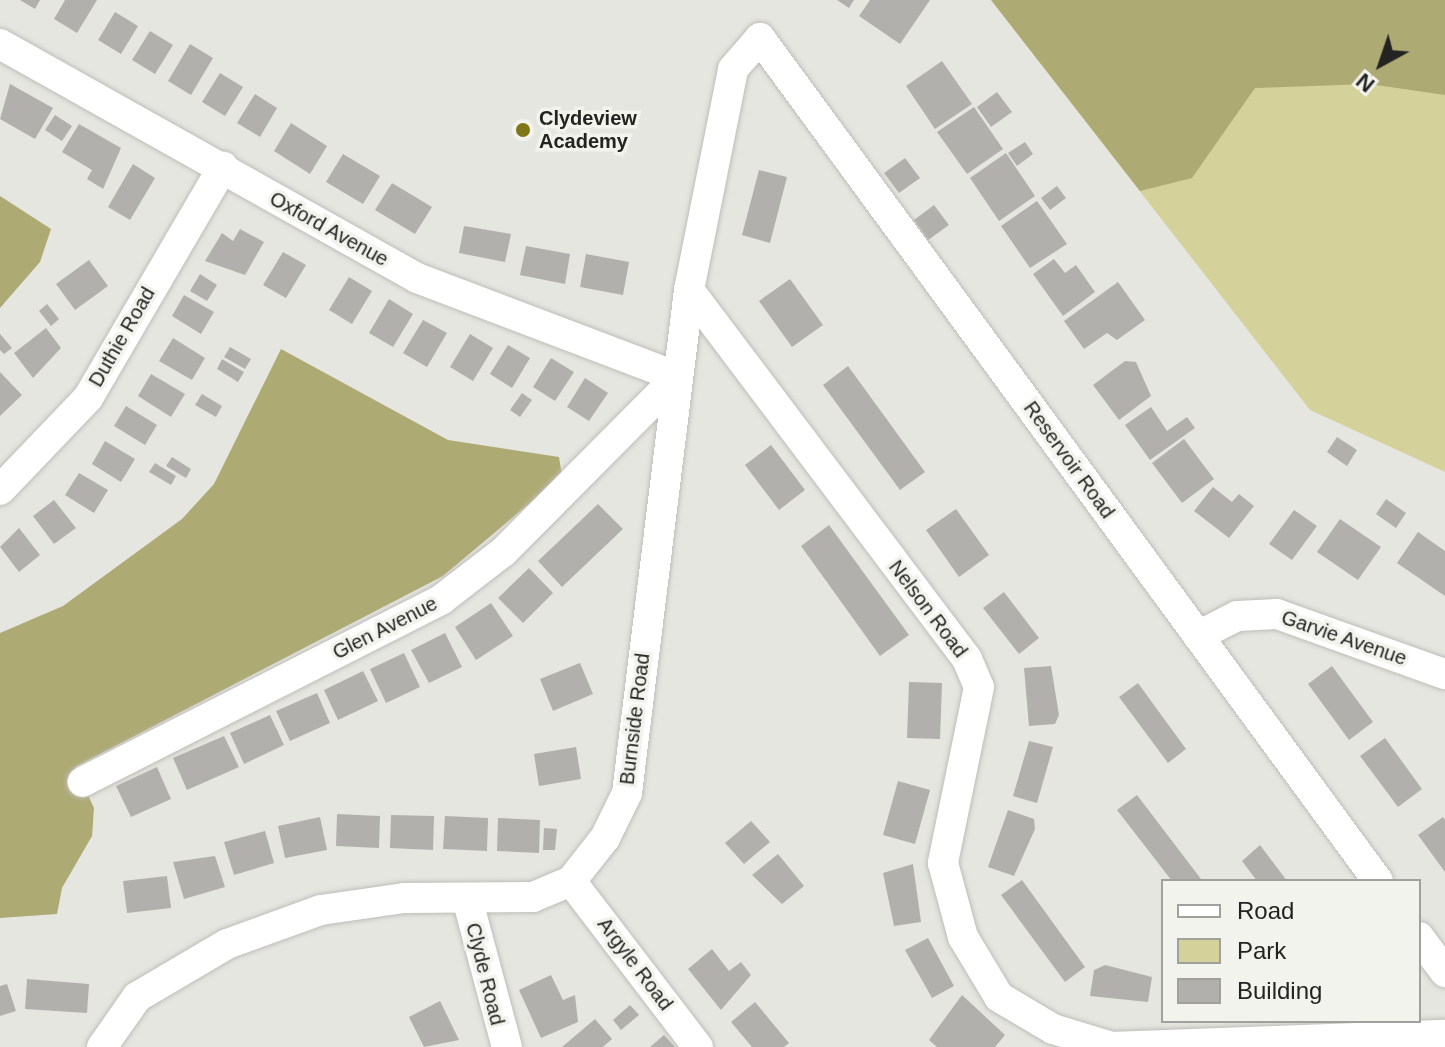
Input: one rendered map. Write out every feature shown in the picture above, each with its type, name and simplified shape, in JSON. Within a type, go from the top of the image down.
[{"type":"street","name":"Burnside Road","points":[[102,1047],[137,997],[227,944],[321,910],[467,898],[533,897],[571,881],[605,838],[627,793],[689,290],[733,69],[760,38]]},
{"type":"street","name":"Reservoir Road","points":[[760,38],[1377,879]]},
{"type":"street","name":"Oxford Avenue","points":[[0,44],[417,278],[677,377]]},
{"type":"street","name":"Duthie Road","points":[[0,490],[88,398],[223,167]]},
{"type":"street","name":"Nelson Road","points":[[689,290],[973,673],[979,715],[943,863],[963,937],[999,997],[1053,1029],[1112,1047],[1445,1035]]},
{"type":"street","name":"Glen Avenue","points":[[83,782],[441,600],[503,552],[677,377]]},
{"type":"street","name":"Garvie Avenue","points":[[1198,636],[1237,616],[1277,614],[1445,674]]},
{"type":"street","name":"Argyle Road","points":[[571,881],[698,1047]]},
{"type":"street","name":"Clyde Road","points":[[467,898],[507,1047]]},
{"type":"street","points":[[1421,940],[1445,972]]},
{"type":"green space","points":[[991,0],[1445,0],[1445,472],[1310,410]]},
{"type":"shaded area","points":[[991,0],[1445,0],[1445,95],[1369,84],[1255,88],[1192,178],[1140,191]]},
{"type":"shaded area","points":[[0,196],[51,229],[40,262],[0,308]]},
{"type":"shaded area","points":[[281,349],[448,440],[559,457],[562,476],[443,576],[75,767],[94,808],[92,836],[62,888],[57,914],[0,918],[0,633],[63,606],[182,519],[214,484]]},
{"type":"building","points":[[20,0],[40,0],[35,9]]},
{"type":"building","points":[[65,0],[97,0],[77,33],[54,19]]},
{"type":"building","points":[[837,0],[854,0],[849,8]]},
{"type":"building","points":[[870,0],[930,0],[900,44],[859,16]]},
{"type":"building","points":[[115,12],[138,26],[121,54],[98,40]]},
{"type":"building","points":[[150,31],[173,45],[155,74],[132,60]]},
{"type":"building","points":[[190,44],[213,58],[191,95],[168,81]]},
{"type":"building","points":[[942,61],[972,104],[935,129],[906,86]]},
{"type":"building","points":[[220,73],[243,87],[225,116],[202,102]]},
{"type":"building","points":[[10,84],[53,108],[35,139],[0,119]]},
{"type":"building","points":[[997,92],[1012,112],[991,127],[977,107]]},
{"type":"building","points":[[255,94],[277,108],[260,137],[237,123]]},
{"type":"building","points":[[974,107],[1003,149],[967,174],[937,132]]},
{"type":"building","points":[[55,115],[72,126],[62,141],[45,130]]},
{"type":"building","points":[[291,123],[327,146],[310,174],[274,151]]},
{"type":"building","points":[[79,124],[121,148],[103,189],[87,179],[92,170],[62,152]]},
{"type":"building","points":[[1025,142],[1033,154],[1017,166],[1008,153]]},
{"type":"building","points":[[1006,153],[1035,196],[999,221],[970,178]]},
{"type":"building","points":[[343,154],[380,176],[363,204],[326,182]]},
{"type":"building","points":[[905,158],[920,178],[899,193],[884,173]]},
{"type":"building","points":[[133,164],[155,178],[130,220],[108,207]]},
{"type":"building","points":[[759,170],[787,177],[770,243],[742,235]]},
{"type":"building","points":[[392,183],[432,207],[415,234],[375,210]]},
{"type":"building","points":[[1057,186],[1066,198],[1050,210],[1041,198]]},
{"type":"building","points":[[1037,201],[1067,244],[1030,268],[1001,226]]},
{"type":"building","points":[[934,205],[949,225],[928,240],[914,220]]},
{"type":"building","points":[[464,226],[511,234],[505,262],[459,253]]},
{"type":"building","points":[[240,229],[264,242],[245,275],[205,261],[222,233],[233,241]]},
{"type":"building","points":[[526,246],[570,254],[565,284],[520,275]]},
{"type":"building","points":[[283,252],[306,265],[286,298],[263,285]]},
{"type":"building","points":[[586,254],[629,262],[623,295],[580,287]]},
{"type":"building","points":[[1054,259],[1065,273],[1076,265],[1095,292],[1063,316],[1033,274]]},
{"type":"building","points":[[89,260],[108,286],[75,310],[56,284]]},
{"type":"building","points":[[200,274],[217,285],[207,301],[190,291]]},
{"type":"building","points":[[349,277],[372,291],[352,324],[329,310]]},
{"type":"building","points":[[790,279],[823,325],[792,347],[759,301]]},
{"type":"building","points":[[1118,282],[1145,320],[1117,340],[1107,333],[1084,349],[1064,321]]},
{"type":"building","points":[[184,295],[214,312],[201,334],[172,316]]},
{"type":"building","points":[[389,299],[413,314],[393,347],[369,333]]},
{"type":"building","points":[[47,304],[59,319],[51,326],[39,311]]},
{"type":"building","points":[[423,320],[447,333],[427,367],[403,353]]},
{"type":"building","points":[[46,328],[61,348],[33,378],[14,353]]},
{"type":"building","points":[[0,334],[12,348],[4,354],[0,350]]},
{"type":"building","points":[[470,334],[493,348],[473,381],[450,367]]},
{"type":"building","points":[[173,338],[205,358],[192,380],[159,361]]},
{"type":"building","points":[[508,345],[530,358],[512,388],[490,374]]},
{"type":"building","points":[[230,347],[251,359],[245,369],[224,357]]},
{"type":"building","points":[[551,358],[574,372],[555,401],[533,387]]},
{"type":"building","points":[[222,359],[244,372],[238,382],[217,369]]},
{"type":"building","points":[[1125,361],[1136,362],[1151,396],[1119,420],[1093,385]]},
{"type":"building","points":[[848,366],[925,472],[900,490],[823,385]]},
{"type":"building","points":[[0,372],[22,395],[0,416]]},
{"type":"building","points":[[151,374],[185,394],[171,417],[138,396]]},
{"type":"building","points":[[585,378],[608,393],[589,421],[567,407]]},
{"type":"building","points":[[522,393],[532,400],[520,417],[510,410]]},
{"type":"building","points":[[202,394],[222,406],[216,417],[195,405]]},
{"type":"building","points":[[126,406],[157,425],[145,445],[114,426]]},
{"type":"building","points":[[1151,407],[1167,431],[1187,417],[1195,428],[1150,460],[1125,425]]},
{"type":"building","points":[[1337,437],[1357,450],[1347,466],[1327,452]]},
{"type":"building","points":[[1184,439],[1214,479],[1182,503],[1152,463]]},
{"type":"building","points":[[105,441],[135,459],[121,482],[92,464]]},
{"type":"building","points":[[771,445],[805,490],[779,510],[745,465]]},
{"type":"building","points":[[172,457],[191,469],[186,478],[166,466]]},
{"type":"building","points":[[155,463],[176,476],[171,485],[149,472]]},
{"type":"building","points":[[79,473],[108,490],[94,513],[65,495]]},
{"type":"building","points":[[1213,487],[1232,502],[1239,494],[1254,506],[1229,538],[1194,511]]},
{"type":"building","points":[[1386,499],[1406,513],[1396,528],[1376,514]]},
{"type":"building","points":[[54,500],[76,528],[54,544],[33,516]]},
{"type":"building","points":[[598,504],[623,529],[562,587],[538,561]]},
{"type":"building","points":[[956,509],[989,555],[959,577],[926,530]]},
{"type":"building","points":[[1294,510],[1317,526],[1292,560],[1269,544]]},
{"type":"building","points":[[1340,519],[1381,547],[1358,580],[1317,552]]},
{"type":"building","points":[[829,525],[909,635],[880,656],[801,546]]},
{"type":"building","points":[[19,528],[40,555],[19,572],[0,547]]},
{"type":"building","points":[[1418,532],[1445,551],[1445,596],[1397,563]]},
{"type":"building","points":[[529,568],[553,593],[523,623],[498,598]]},
{"type":"building","points":[[1004,592],[1039,638],[1019,654],[983,608]]},
{"type":"building","points":[[491,603],[513,636],[476,660],[455,627]]},
{"type":"building","points":[[445,633],[462,667],[429,683],[411,650]]},
{"type":"building","points":[[404,653],[420,687],[386,703],[370,669]]},
{"type":"building","points":[[580,663],[593,694],[553,711],[540,679]]},
{"type":"building","points":[[1051,666],[1059,715],[1055,724],[1029,726],[1024,668]]},
{"type":"building","points":[[1332,666],[1373,722],[1349,740],[1308,684]]},
{"type":"building","points":[[363,671],[378,701],[338,720],[324,690]]},
{"type":"building","points":[[909,682],[942,683],[940,739],[907,738]]},
{"type":"building","points":[[1138,683],[1186,749],[1168,763],[1119,697]]},
{"type":"building","points":[[317,693],[330,723],[290,741],[276,711]]},
{"type":"building","points":[[270,715],[284,745],[244,764],[230,733]]},
{"type":"building","points":[[224,736],[239,767],[187,790],[173,758]]},
{"type":"building","points":[[1385,738],[1422,789],[1398,807],[1360,756]]},
{"type":"building","points":[[1029,741],[1053,747],[1037,803],[1013,796]]},
{"type":"building","points":[[576,747],[581,779],[539,786],[534,754]]},
{"type":"building","points":[[157,767],[171,799],[131,817],[116,786]]},
{"type":"building","points":[[898,781],[930,790],[915,844],[883,835]]},
{"type":"building","points":[[1137,795],[1201,879],[1170,879],[1117,810]]},
{"type":"building","points":[[1008,810],[1034,819],[1035,829],[1014,876],[988,867]]},
{"type":"building","points":[[337,814],[380,816],[379,848],[336,846]]},
{"type":"building","points":[[391,815],[434,816],[433,850],[390,848]]},
{"type":"building","points":[[445,816],[488,818],[487,851],[443,849]]},
{"type":"building","points":[[320,817],[327,850],[285,858],[278,826]]},
{"type":"building","points":[[1443,817],[1445,820],[1445,872],[1418,835]]},
{"type":"building","points":[[498,818],[540,820],[539,853],[497,851]]},
{"type":"building","points":[[751,821],[770,842],[744,864],[725,843]]},
{"type":"building","points":[[544,828],[557,829],[555,850],[543,850]]},
{"type":"building","points":[[265,831],[274,863],[234,875],[224,842]]},
{"type":"building","points":[[1260,845],[1286,879],[1256,879],[1242,861]]},
{"type":"building","points":[[778,854],[804,886],[782,904],[752,875]]},
{"type":"building","points":[[215,856],[225,887],[184,899],[173,862]]},
{"type":"building","points":[[913,864],[921,922],[894,926],[883,873]]},
{"type":"building","points":[[167,876],[171,908],[127,913],[123,881]]},
{"type":"building","points":[[1022,880],[1085,967],[1065,982],[1001,895]]},
{"type":"building","points":[[928,938],[954,986],[932,998],[905,950]]},
{"type":"building","points":[[712,949],[729,971],[741,962],[751,975],[721,1010],[688,969]]},
{"type":"building","points":[[1105,965],[1152,977],[1148,1002],[1090,996],[1094,970]]},
{"type":"building","points":[[551,975],[563,1000],[575,995],[578,1022],[541,1038],[519,990]]},
{"type":"building","points":[[27,979],[89,984],[87,1013],[25,1009]]},
{"type":"building","points":[[7,984],[16,1011],[0,1016],[0,986]]},
{"type":"building","points":[[962,995],[1005,1035],[995,1047],[937,1047],[929,1040]]},
{"type":"building","points":[[440,1001],[459,1040],[424,1047],[409,1017]]},
{"type":"building","points":[[755,1002],[789,1043],[784,1047],[752,1047],[731,1022]]},
{"type":"building","points":[[630,1005],[639,1015],[621,1030],[613,1020]]},
{"type":"building","points":[[595,1019],[612,1039],[603,1047],[562,1047]]},
{"type":"building","points":[[664,1035],[675,1047],[650,1047]]},
{"type":"place","name":"Clydeview Academy","points":[[523,130]]}]
